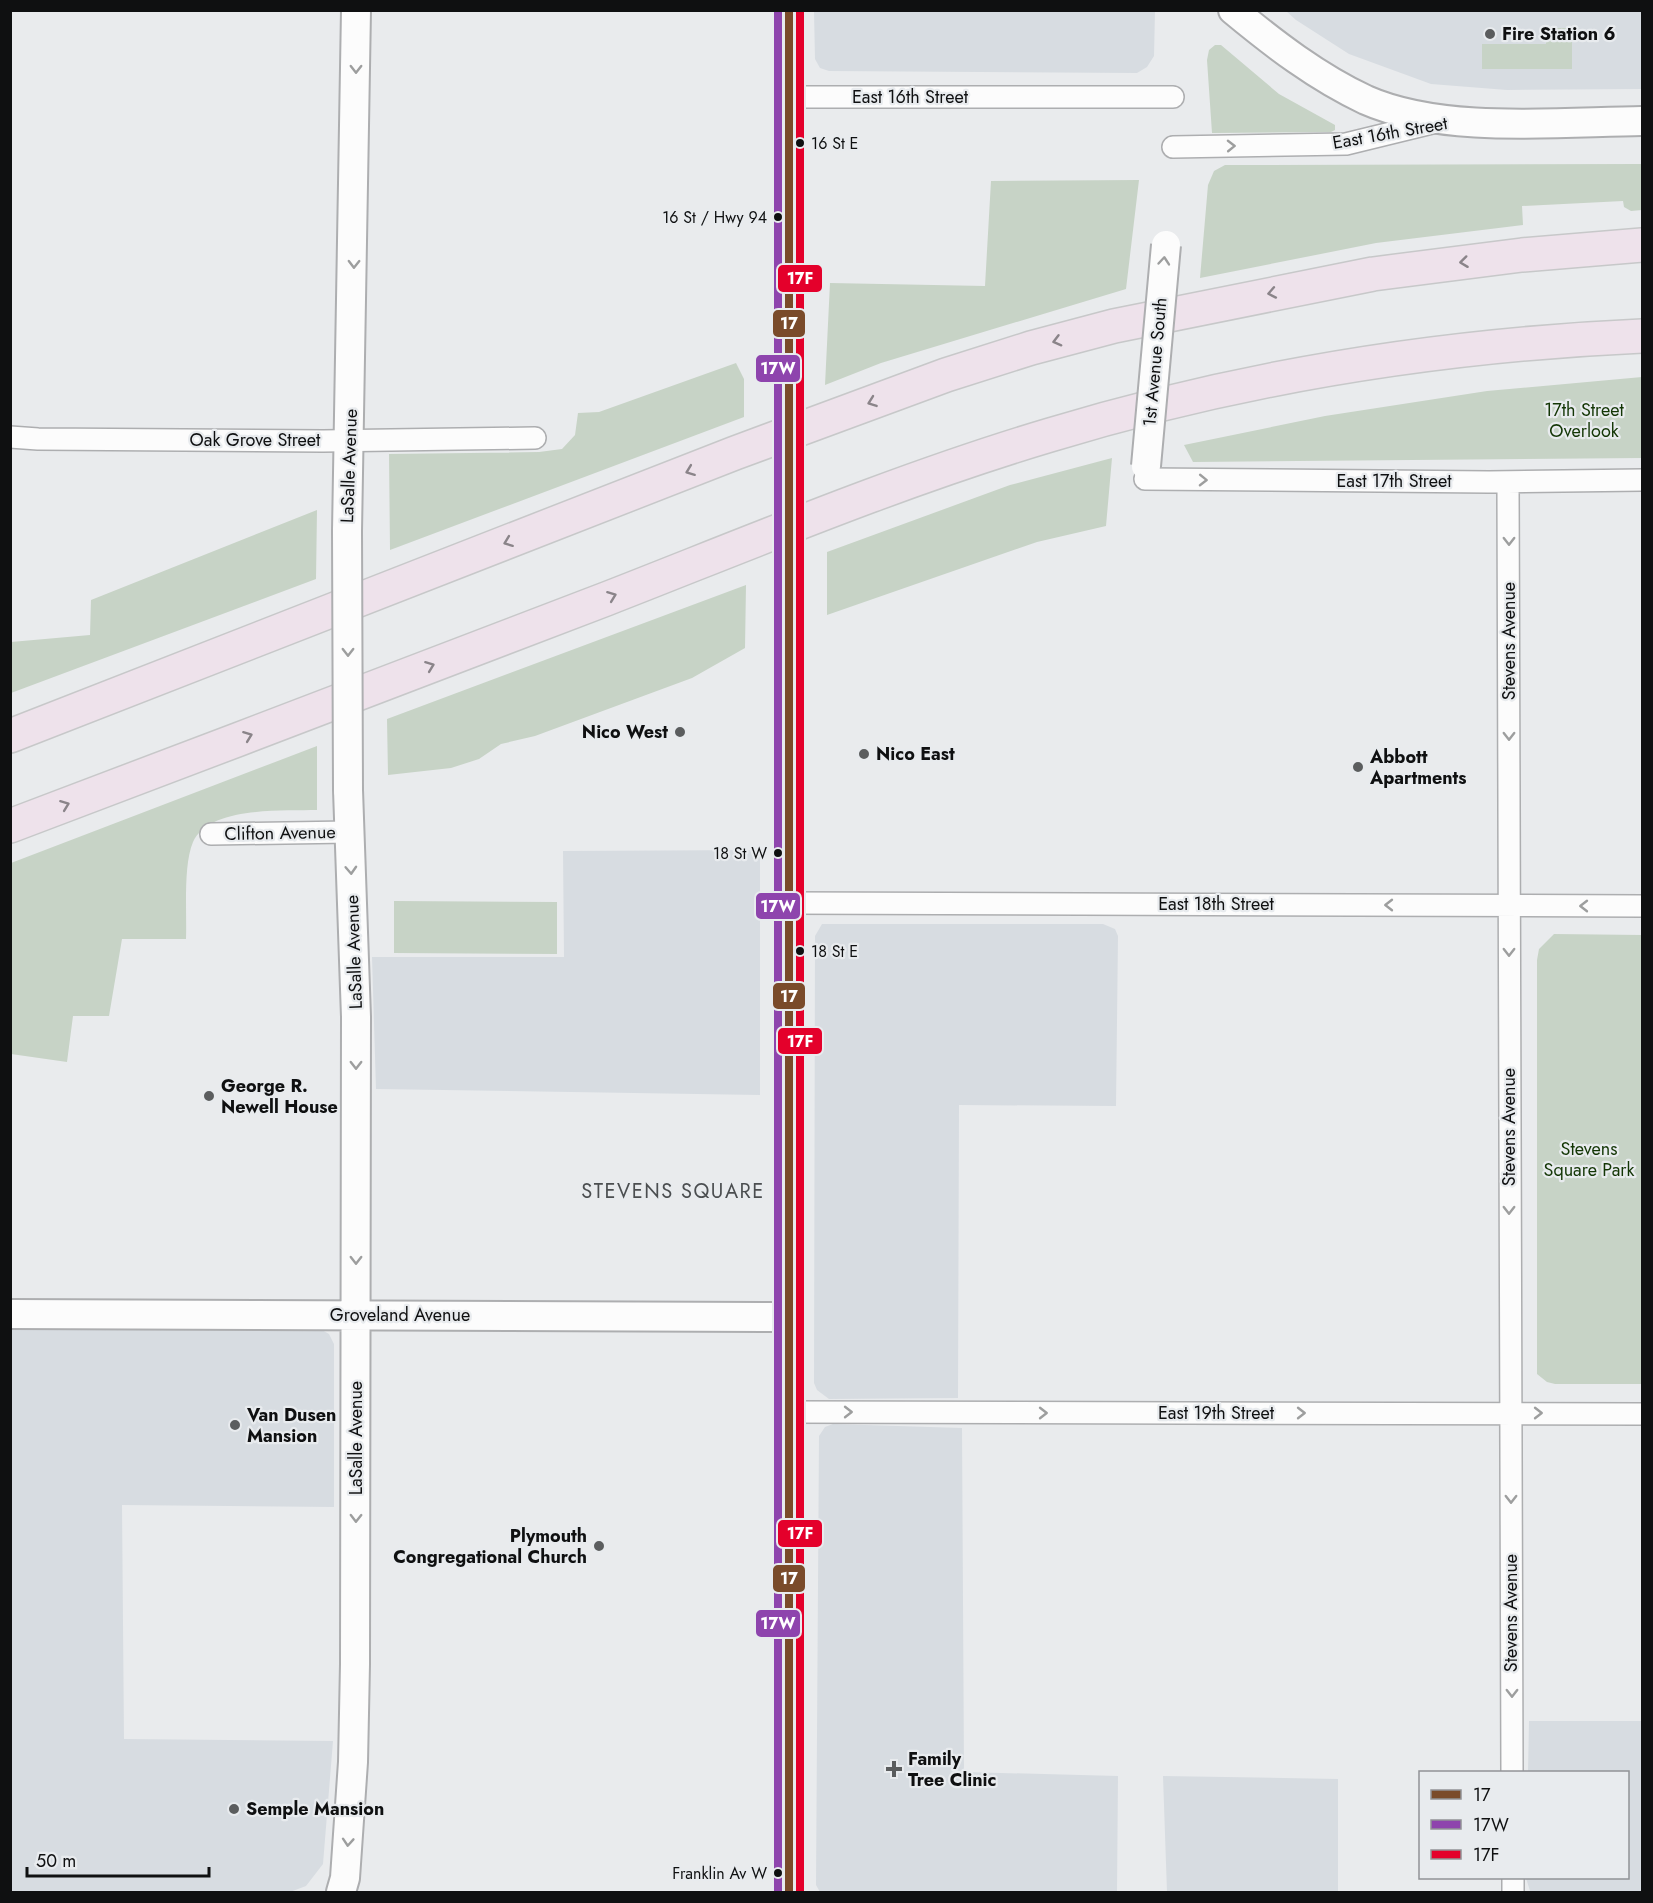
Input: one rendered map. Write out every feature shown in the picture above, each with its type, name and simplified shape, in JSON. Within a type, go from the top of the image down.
[{"type":"highway","points":[[10,736],[735,453],[1010,355],[1114,326],[1272,292],[1373,274],[1642,238]]},
{"type":"highway","points":[[1522,255],[1642,245]]},
{"type":"highway","points":[[10,826],[853,504],[1036,439],[1168,402],[1256,382],[1517,346],[1642,336]]},
{"type":"highway","points":[[1425,357],[1642,347]]},
{"type":"street","name":"LaSalle Avenue","points":[[341,1893],[345,1878],[354,1752],[356,1017],[348,790],[347,531],[356,10]]},
{"type":"street","points":[[789,10],[789,1893]]},
{"type":"street","points":[[1233,10],[1293,58],[1367,100],[1443,120]]},
{"type":"street","name":"East 16th Street","points":[[790,97],[1173,97]]},
{"type":"street","name":"East 16th Street","points":[[1173,147],[1346,144],[1443,120],[1642,121]]},
{"type":"street","name":"1st Avenue South","points":[[1145,472],[1166,245]]},
{"type":"street","name":"Oak Grove Street","points":[[10,437],[350,440],[535,438]]},
{"type":"street","name":"East 17th Street","points":[[1145,472],[1508,482],[1642,480]]},
{"type":"street","name":"Stevens Avenue","points":[[1508,482],[1512,1771]]},
{"type":"street","name":"Clifton Avenue","points":[[211,834],[349,832]]},
{"type":"street","name":"East 18th Street","points":[[789,903],[1642,906]]},
{"type":"street","name":"Groveland Avenue","points":[[10,1314],[789,1317]]},
{"type":"street","name":"East 19th Street","points":[[789,1412],[1642,1414]]},
{"type":"shaded area","points":[[814,11],[1155,11],[1154,56],[1147,67],[1137,73],[829,71],[820,68],[815,59]]},
{"type":"shaded area","points":[[1286,11],[1642,11],[1642,89],[1507,90],[1431,84],[1349,54]]},
{"type":"shaded area","points":[[760,850],[760,1095],[376,1089],[372,957],[564,957],[563,851]]},
{"type":"shaded area","points":[[822,924],[1103,924],[1115,929],[1118,936],[1116,1106],[959,1105],[958,1398],[829,1399],[817,1390],[814,1383],[815,936]]},
{"type":"shaded area","points":[[10,1328],[320,1329],[329,1334],[334,1344],[334,1507],[122,1505],[124,1739],[333,1741],[323,1864],[306,1886],[290,1892],[11,1892]]},
{"type":"shaded area","points":[[833,1424],[962,1428],[964,1772],[1118,1776],[1117,1892],[820,1892],[816,1885],[819,1436],[825,1427]]},
{"type":"shaded area","points":[[1529,1721],[1642,1721],[1642,1892],[1530,1891],[1526,1879],[1629,1879],[1629,1771],[1528,1771]]},
{"type":"shaded area","points":[[1163,1776],[1338,1779],[1338,1892],[1167,1892]]},
{"type":"green space","points":[[1546,28],[1569,28],[1572,32],[1572,69],[1482,69],[1482,44],[1546,44]]},
{"type":"green space","points":[[1215,45],[1221,45],[1279,94],[1335,125],[1335,130],[1331,132],[1212,133],[1207,60],[1209,50]]},
{"type":"green space","points":[[1642,164],[1642,210],[1631,211],[1624,207],[1623,201],[1522,206],[1523,225],[1376,243],[1200,278],[1208,185],[1214,171],[1225,165]]},
{"type":"green space","points":[[1139,180],[1126,289],[881,363],[825,385],[830,283],[985,286],[991,181]]},
{"type":"green space","points":[[736,363],[744,379],[744,417],[390,550],[389,454],[539,452],[562,449],[575,435],[578,413],[599,412]]},
{"type":"green space","name":"17th Street Overlook","points":[[1642,377],[1642,458],[1193,462],[1184,445],[1325,416],[1487,391]]},
{"type":"green space","points":[[1112,458],[1106,526],[1037,542],[827,615],[827,552],[1010,485]]},
{"type":"green space","points":[[317,510],[316,579],[11,693],[11,642],[90,635],[91,600]]},
{"type":"green space","points":[[746,585],[745,648],[692,678],[535,736],[501,744],[479,759],[451,768],[388,775],[387,719]]},
{"type":"green space","points":[[317,746],[317,810],[267,811],[230,816],[202,830],[193,842],[188,863],[186,939],[122,939],[109,1016],[73,1016],[67,1062],[11,1054],[11,863]]},
{"type":"green space","points":[[394,901],[557,902],[557,954],[394,953]]},
{"type":"green space","name":"Stevens Square Park","points":[[1554,934],[1642,935],[1642,1384],[1555,1384],[1547,1382],[1537,1374],[1537,960],[1539,949]]},
{"type":"transit line","name":"17W","points":[[778,10],[778,1892]]},
{"type":"transit line","name":"17","points":[[789,10],[789,1892]]},
{"type":"transit line","name":"17F","points":[[800,10],[800,1892]]},
{"type":"place","name":"Fire Station 6","points":[[1490,34]]},
{"type":"place","name":"16 St E","points":[[800,143]]},
{"type":"place","name":"16 St / Hwy 94","points":[[778,217]]},
{"type":"place","name":"Nico West","points":[[680,732]]},
{"type":"place","name":"Nico East","points":[[864,754]]},
{"type":"place","name":"Abbott Apartments","points":[[1358,767]]},
{"type":"place","name":"18 St W","points":[[778,853]]},
{"type":"place","name":"18 St E","points":[[800,951]]},
{"type":"place","name":"George R. Newell House","points":[[209,1096]]},
{"type":"place","name":"Van Dusen Mansion","points":[[235,1425]]},
{"type":"place","name":"Plymouth Congregational Church","points":[[599,1546]]},
{"type":"place","name":"Family Tree Clinic","points":[[894,1769]]},
{"type":"place","name":"Semple Mansion","points":[[234,1809]]},
{"type":"place","name":"Franklin Av W","points":[[778,1873]]},
{"type":"district","name":"STEVENS SQUARE","points":[[673,1191]]}]
